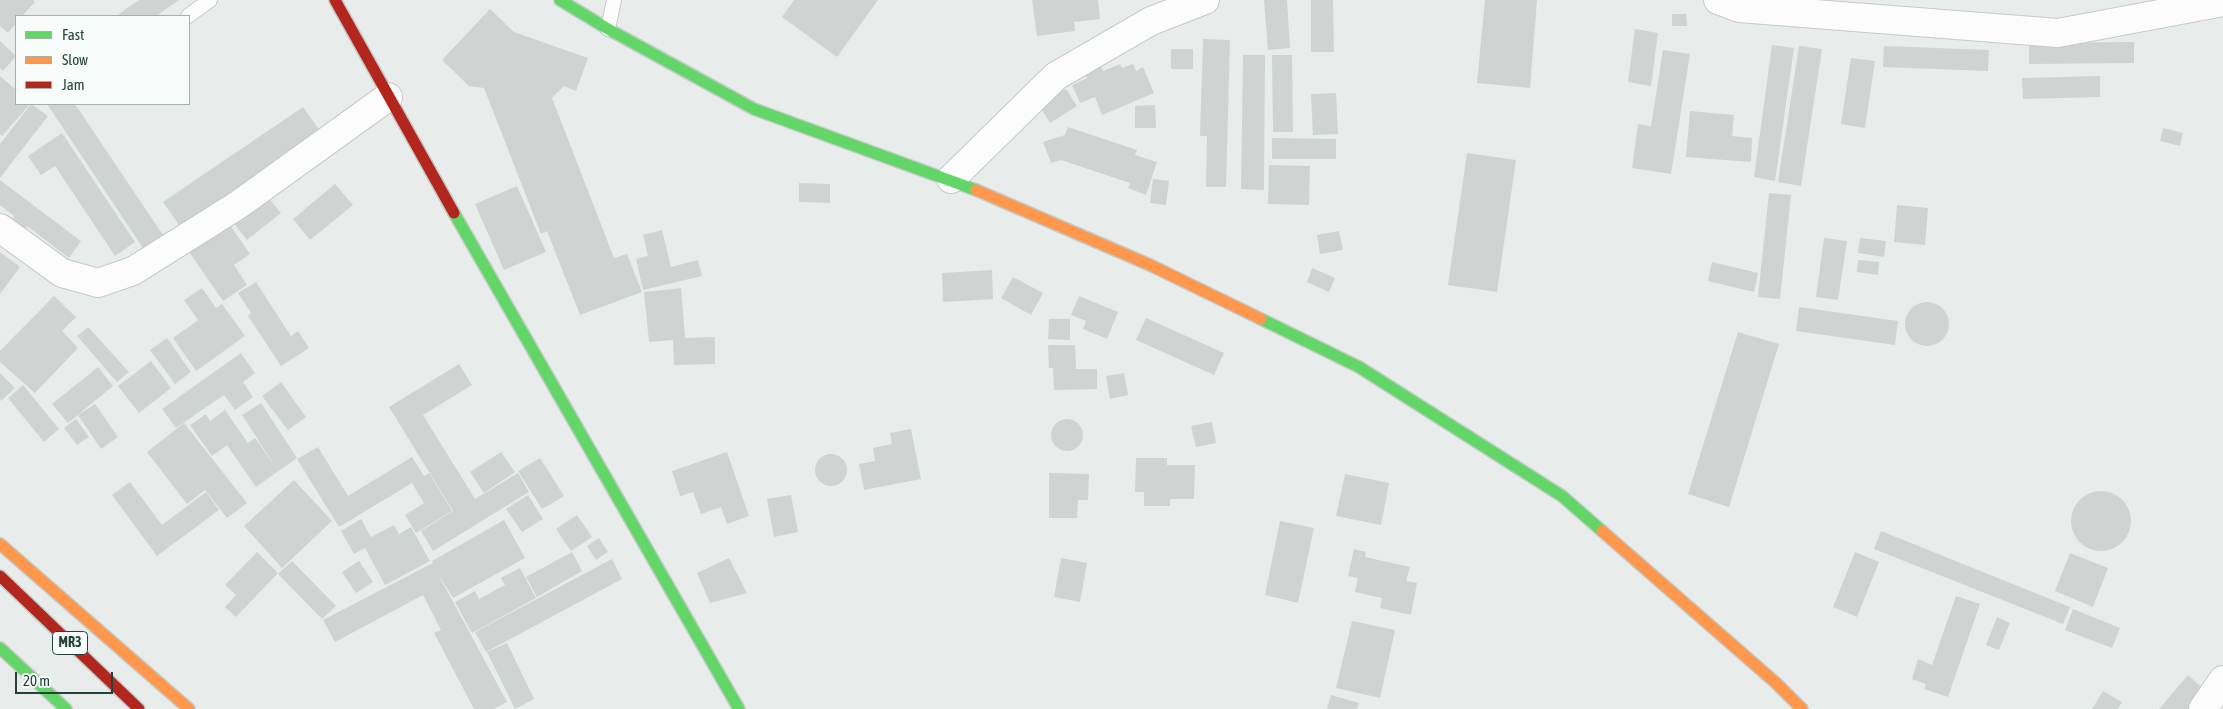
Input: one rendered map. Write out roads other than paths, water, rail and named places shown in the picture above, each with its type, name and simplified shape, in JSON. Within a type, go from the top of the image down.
[{"type":"main road","points":[[336,0],[388,97],[739,709]]},
{"type":"main road","points":[[560,0],[608,29],[754,109],[951,179],[1150,265],[1359,367],[1562,496],[1776,683],[1802,709]]},
{"type":"main road","points":[[0,544],[189,709]]},
{"type":"main road","name":"MR3","points":[[0,576],[140,709]]},
{"type":"main road","points":[[0,648],[66,709]]},
{"type":"street","points":[[951,179],[1056,76],[1151,21],[1205,0]]},
{"type":"street","points":[[1718,0],[1740,8],[2058,33],[2223,2]]},
{"type":"street","points":[[0,228],[62,273],[98,283],[133,271],[238,205],[388,97]]},
{"type":"street","points":[[2203,709],[2223,680]]},
{"type":"lane","points":[[189,15],[210,0]]},
{"type":"lane","points":[[608,29],[614,0]]}]
